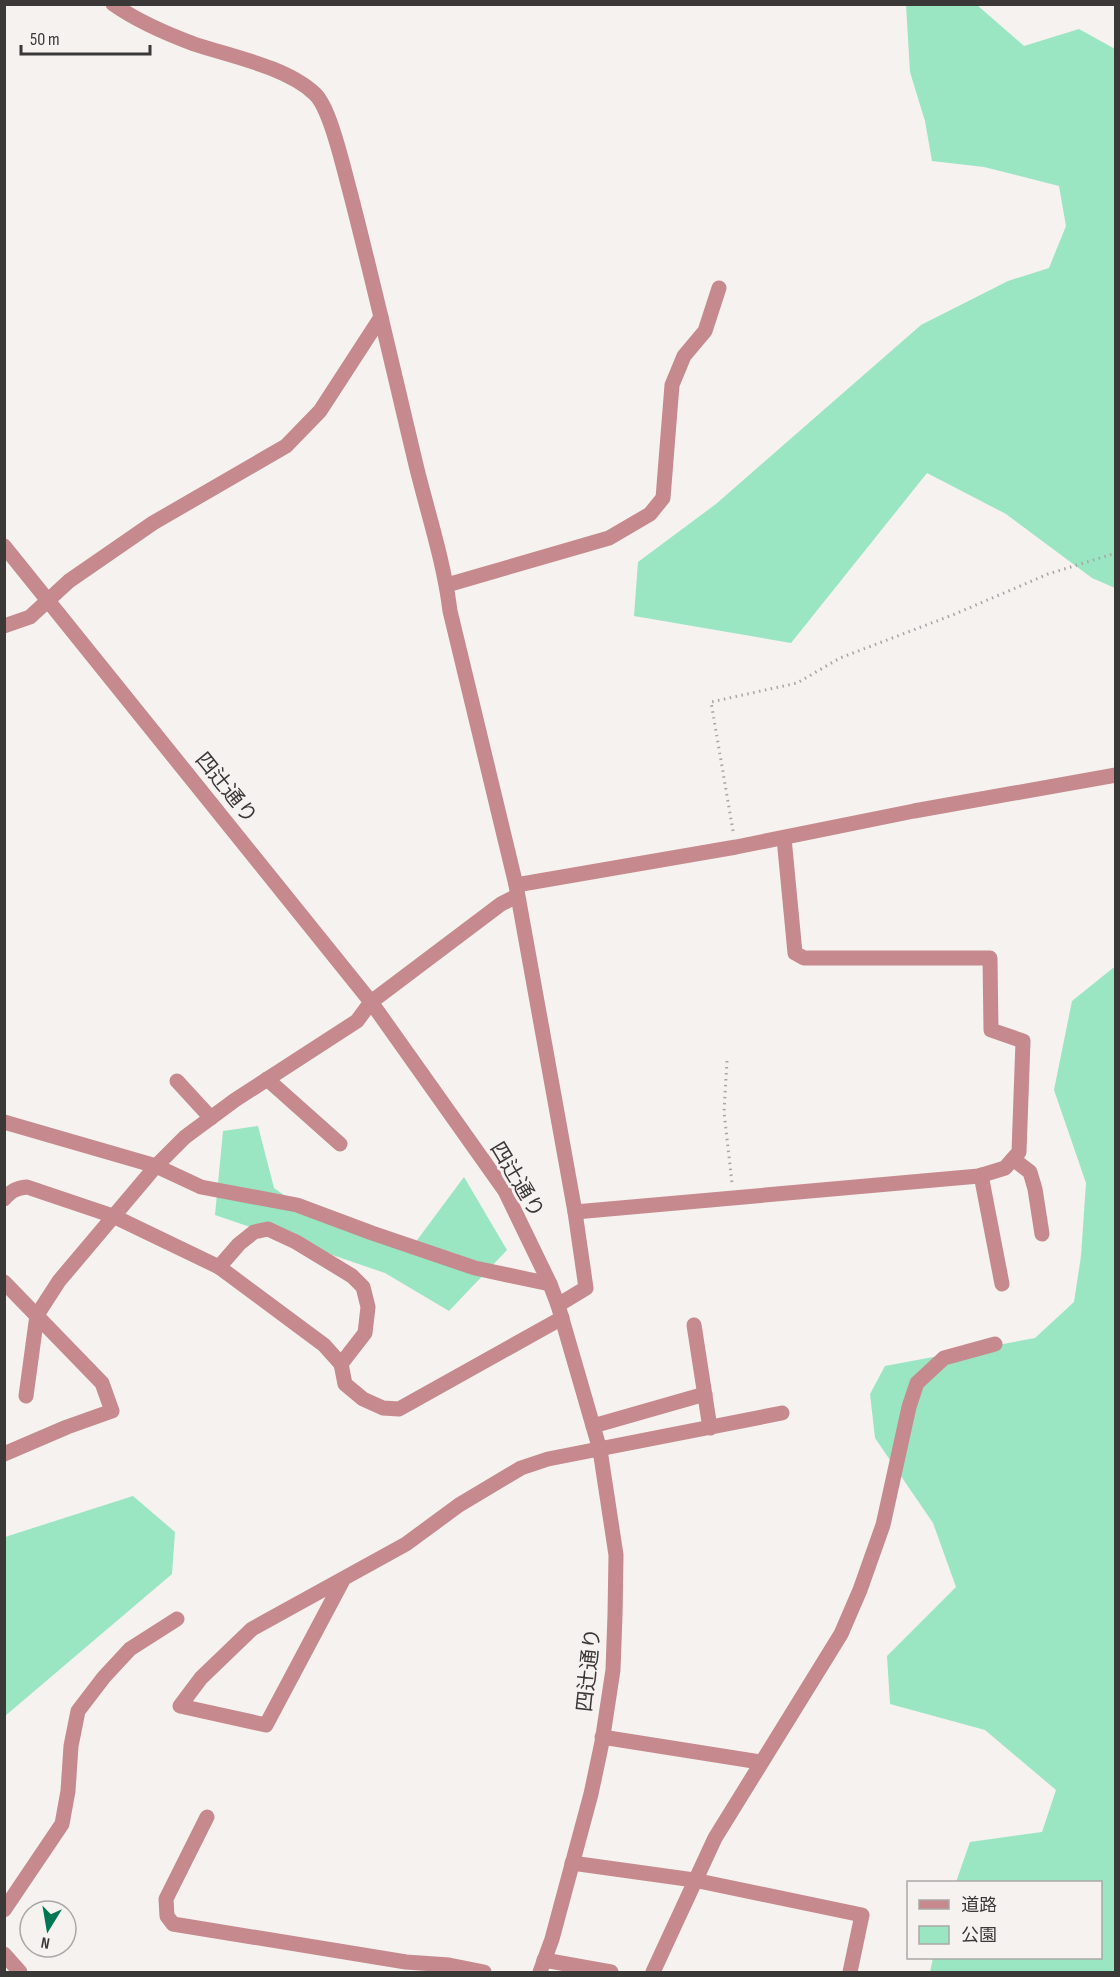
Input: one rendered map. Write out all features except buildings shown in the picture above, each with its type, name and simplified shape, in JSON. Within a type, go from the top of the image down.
[{"type":"street","points":[[4,1199],[17,1188],[27,1187],[113,1216],[219,1267],[324,1345],[341,1364],[345,1384],[363,1399],[384,1408],[399,1409],[560,1312],[586,1288],[517,891],[450,611],[447,585],[416,466],[370,267],[331,123],[316,95],[293,79],[263,65],[193,43],[148,24],[113,4]]},
{"type":"street","points":[[447,585],[609,537],[650,514],[663,498],[672,385],[684,357],[705,331],[719,288]]},
{"type":"street","points":[[4,627],[30,617],[69,581],[153,524],[286,446],[320,411],[381,317]]},
{"type":"street","name":"四辻通り","points":[[4,546],[371,1002],[505,1191],[550,1284],[600,1450],[616,1555],[613,1670],[602,1737],[591,1794],[542,1966]]},
{"type":"street","points":[[26,1396],[37,1316],[59,1281],[156,1166],[185,1137],[211,1118],[267,1079],[357,1022],[371,1002],[517,891],[914,812],[1116,775]]},
{"type":"street","points":[[574,1212],[981,1175],[1005,1168],[1019,1152],[1023,1041],[991,1030],[990,958],[804,958],[795,953],[784,838]]},
{"type":"street","points":[[267,1079],[340,1144]]},
{"type":"street","points":[[177,1081],[211,1118]]},
{"type":"street","points":[[4,1122],[156,1166],[201,1187],[297,1204],[372,1233],[475,1268],[550,1284]]},
{"type":"street","points":[[1013,1159],[1030,1173],[1035,1189],[1042,1234]]},
{"type":"street","points":[[981,1175],[1002,1284]]},
{"type":"street","points":[[219,1267],[239,1244],[254,1232],[268,1229],[296,1242],[352,1276],[363,1287],[368,1306],[364,1334],[341,1364]]},
{"type":"street","points":[[4,1281],[102,1383],[112,1411],[4,1454]]},
{"type":"street","points":[[694,1325],[710,1428]]},
{"type":"street","points":[[653,1972],[714,1838],[841,1634],[860,1590],[883,1525],[909,1407],[917,1383],[944,1358],[995,1344]]},
{"type":"street","points":[[593,1426],[705,1394]]},
{"type":"street","points":[[343,1580],[266,1725],[180,1706],[201,1678],[252,1629],[406,1544],[459,1505],[521,1468],[548,1459],[782,1413]]},
{"type":"street","points":[[4,1910],[62,1824],[68,1791],[71,1746],[78,1712],[104,1677],[130,1649],[177,1619]]},
{"type":"street","points":[[602,1737],[760,1762]]},
{"type":"street","points":[[207,1817],[166,1899],[167,1916],[173,1924],[406,1962],[449,1965],[484,1972]]},
{"type":"street","points":[[572,1863],[694,1880],[862,1915],[850,1972]]},
{"type":"street","points":[[4,1954],[20,1972]]},
{"type":"street","points":[[542,1966],[610,1972]]},
{"type":"path","points":[[736,847],[711,702],[797,683],[840,658],[955,614],[1048,574],[1116,553]]},
{"type":"path","points":[[727,1061],[724,1112],[734,1197]]},
{"type":"green space","points":[[906,5],[977,5],[1024,46],[1079,29],[1115,49],[1115,588],[1092,578],[1006,514],[927,473],[791,643],[634,616],[638,562],[716,504],[921,325],[1008,281],[1049,268],[1066,226],[1059,186],[984,167],[932,161],[925,121],[910,72]]},
{"type":"green space","points":[[1115,968],[1115,1972],[930,1972],[933,1959],[1102,1959],[1102,1881],[956,1881],[970,1842],[1042,1832],[1056,1790],[985,1730],[890,1704],[887,1656],[956,1587],[933,1523],[875,1438],[870,1394],[885,1366],[1035,1338],[1074,1302],[1081,1256],[1086,1183],[1054,1090],[1072,1001]]},
{"type":"green space","points":[[258,1126],[274,1188],[319,1220],[409,1251],[464,1177],[507,1250],[449,1311],[385,1273],[215,1215],[223,1131]]},
{"type":"green space","points":[[133,1496],[175,1532],[172,1574],[5,1716],[5,1537]]}]
